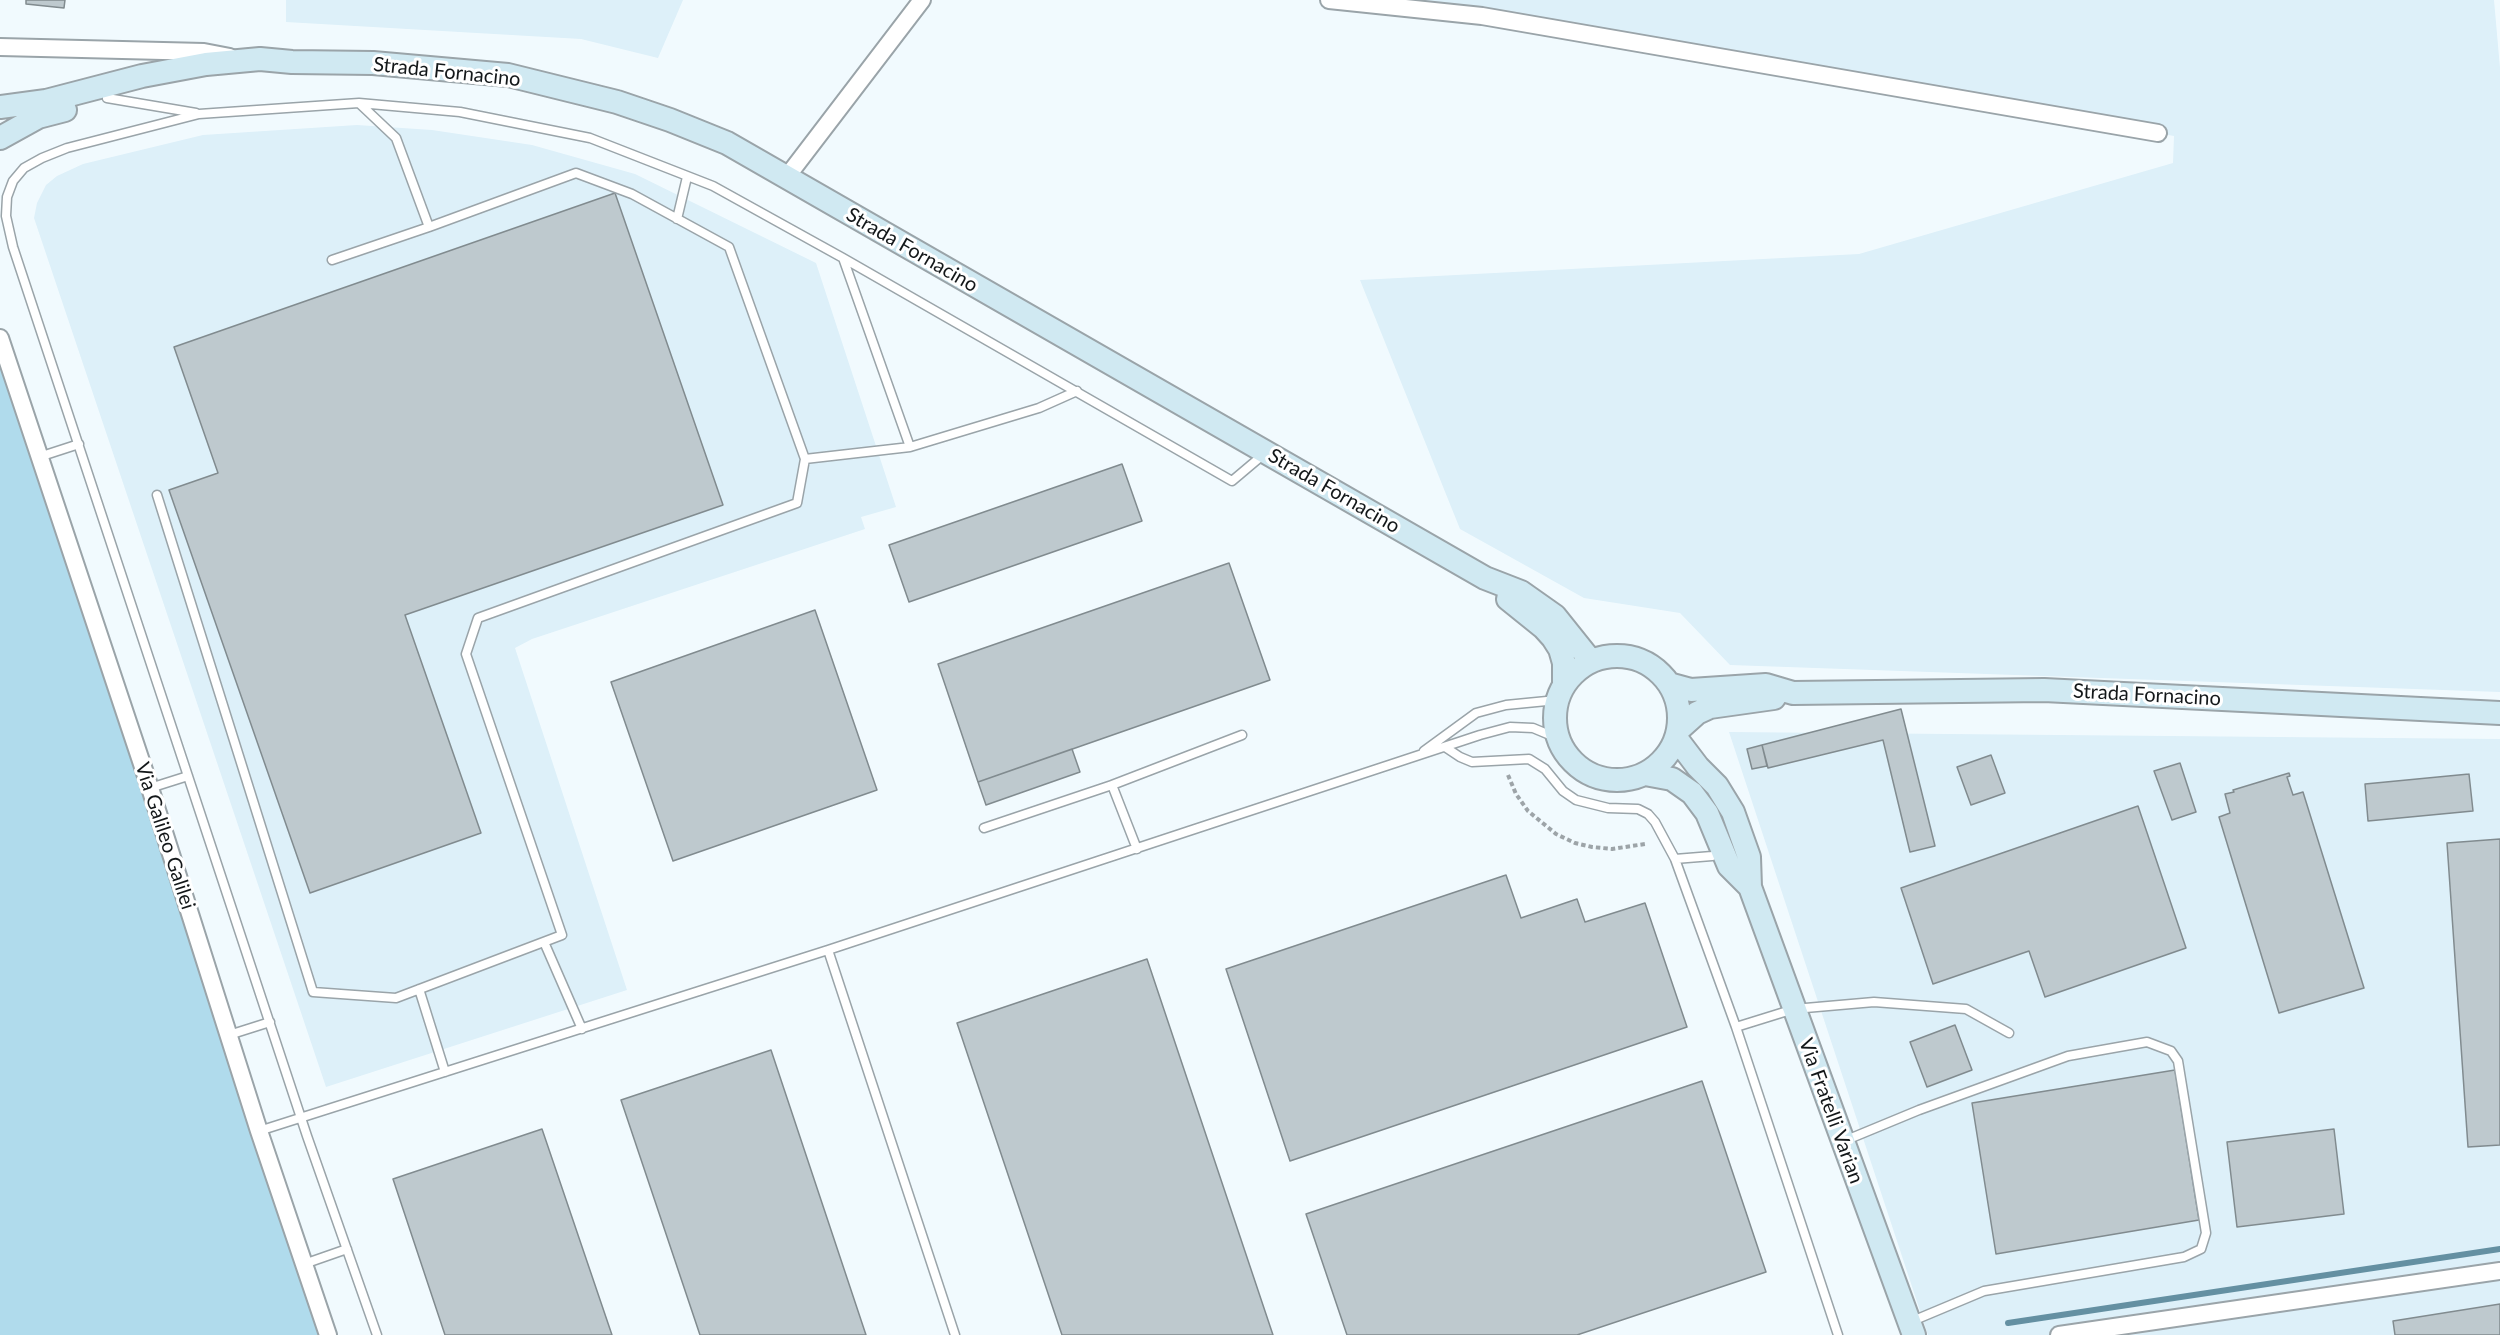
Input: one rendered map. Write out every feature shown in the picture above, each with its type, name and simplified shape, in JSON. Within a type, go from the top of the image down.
[{"type":"street","points":[[786,178],[922,0]]},
{"type":"street","points":[[1329,0],[1482,16],[2158,133]]},
{"type":"street","name":"Strada Fornacino","points":[[0,47],[204,52],[245,60]]},
{"type":"street","name":"Strada Fornacino","points":[[0,107],[46,101],[142,76],[206,64],[260,59],[292,62],[373,63],[508,75],[617,102],[670,120],[727,143],[1485,578],[1521,592],[1555,616],[1591,662]]},
{"type":"street","name":"Strada Fornacino","points":[[0,138],[38,117],[107,98],[176,84],[263,72],[292,62]]},
{"type":"street","name":"Via Galileo Galilei","points":[[0,338],[150,788],[259,1131],[328,1335]]},
{"type":"street","name":"Strada Fornacino","points":[[1485,578],[1553,638],[1564,663],[1560,693]]},
{"type":"street","points":[[1608,656],[1634,659],[1658,671],[1669,684],[1676,698],[1679,714],[1677,734],[1669,753],[1645,774],[1625,780],[1604,779],[1584,771],[1568,757],[1557,738],[1554,719],[1560,693],[1575,671],[1608,656]]},
{"type":"street","name":"Strada Fornacino","points":[[1669,684],[1691,690],[1766,686],[1793,693]]},
{"type":"street","name":"Strada Fornacino","points":[[1677,734],[1696,713],[1710,707],[1767,700],[1793,693],[2044,690],[2500,713]]},
{"type":"street","name":"Via Fratelli Varian","points":[[1677,734],[1698,767],[1717,786],[1733,812],[1749,857],[1750,887],[1912,1329]]},
{"type":"street","name":"Via Fratelli Varian","points":[[1645,774],[1672,779],[1692,793],[1707,813],[1729,866],[1750,887]]},
{"type":"street","points":[[2059,1335],[2500,1271]]},
{"type":"lane","points":[[107,98],[200,114]]},
{"type":"lane","points":[[359,103],[396,138],[429,226]]},
{"type":"lane","points":[[377,1335],[301,1118],[9,231],[6,216],[7,197],[13,181],[24,168],[67,148],[200,114],[359,103],[460,112],[590,138],[713,186],[1232,481],[1266,453]]},
{"type":"lane","points":[[157,495],[313,992],[396,998],[562,935],[466,654],[478,618],[797,503],[805,459],[729,248],[632,194],[576,172],[332,260]]},
{"type":"lane","points":[[677,219],[687,177]]},
{"type":"lane","points":[[843,258],[910,447]]},
{"type":"lane","points":[[805,459],[910,447],[1039,408],[1077,391]]},
{"type":"lane","points":[[38,457],[79,444]]},
{"type":"lane","points":[[1416,757],[1476,713],[1560,693]]},
{"type":"lane","points":[[259,1131],[828,950],[1510,727],[1533,728],[1557,738]]},
{"type":"lane","points":[[984,828],[1112,785],[1242,735]]},
{"type":"lane","points":[[1445,747],[1472,762],[1529,759],[1545,769],[1563,791],[1576,800],[1608,808],[1638,809],[1648,814],[1655,822],[1675,859],[1736,1027],[1838,1335]]},
{"type":"lane","points":[[150,788],[188,776]]},
{"type":"lane","points":[[1112,785],[1137,849]]},
{"type":"lane","points":[[1675,859],[1712,856],[1744,844]]},
{"type":"lane","points":[[543,942],[582,1029]]},
{"type":"lane","points":[[828,950],[955,1335]]},
{"type":"lane","points":[[419,989],[444,1072]]},
{"type":"lane","points":[[1736,1027],[1794,1009],[1851,1003],[1966,1009],[2008,1034]]},
{"type":"lane","points":[[229,1035],[270,1022]]},
{"type":"lane","points":[[1842,1142],[1919,1110],[2068,1056],[2147,1042],[2171,1052],[2178,1061],[2206,1233],[2201,1249],[2184,1257],[1984,1291],[1912,1329]]},
{"type":"lane","points":[[304,1264],[347,1250]]},
{"type":"path","points":[[1508,776],[1516,794],[1528,811],[1556,834],[1575,843],[1592,847],[1612,849],[1645,844]]},
{"type":"shaded area","points":[[286,0],[683,0],[658,58],[581,39],[286,22]]},
{"type":"shaded area","points":[[1329,0],[2494,0],[2500,68],[2500,692],[1730,665],[1680,613],[1584,598],[1460,529],[1360,280],[1859,254],[2173,163],[2174,136],[1529,25]]},
{"type":"shaded area","points":[[357,125],[432,130],[532,145],[635,174],[816,263],[896,507],[861,517],[865,529],[532,639],[515,648],[627,990],[326,1087],[34,218],[37,203],[46,185],[57,176],[83,164],[203,135]]},
{"type":"shaded area","points":[[0,354],[328,1335],[0,1335]]},
{"type":"shaded area","points":[[1729,732],[2500,739],[2500,1335],[1928,1335]]},
{"type":"building","points":[[26,0],[65,0],[64,8],[26,4]]},
{"type":"building","points":[[615,193],[723,505],[405,615],[481,833],[310,893],[169,490],[218,473],[174,347]]},
{"type":"building","points":[[1122,464],[1142,521],[909,602],[889,545]]},
{"type":"building","points":[[1229,563],[1270,680],[978,782],[938,664]]},
{"type":"building","points":[[815,610],[877,790],[673,861],[611,682]]},
{"type":"building","points":[[1901,709],[1935,846],[1910,852],[1883,740],[1768,768],[1762,745]]},
{"type":"building","points":[[1762,745],[1767,766],[1752,769],[1747,749]]},
{"type":"building","points":[[1072,749],[1080,772],[986,805],[978,782]]},
{"type":"building","points":[[1991,755],[2005,793],[1971,805],[1957,767]]},
{"type":"building","points":[[2180,763],[2196,812],[2172,820],[2154,771]]},
{"type":"building","points":[[2289,773],[2290,776],[2287,777],[2293,795],[2303,792],[2364,988],[2279,1013],[2219,817],[2230,813],[2225,794]]},
{"type":"building","points":[[2469,774],[2473,811],[2368,821],[2365,784]]},
{"type":"building","points":[[2138,806],[2186,948],[2045,997],[2029,951],[1933,984],[1901,888]]},
{"type":"building","points":[[2500,839],[2500,1145],[2468,1147],[2447,843]]},
{"type":"building","points":[[1506,875],[1521,918],[1577,899],[1585,922],[1645,903],[1687,1027],[1290,1161],[1226,969]]},
{"type":"building","points":[[1147,959],[1273,1335],[1062,1335],[957,1023]]},
{"type":"building","points":[[1955,1025],[1972,1070],[1927,1087],[1910,1042]]},
{"type":"building","points":[[771,1050],[866,1335],[700,1335],[621,1100]]},
{"type":"building","points":[[2175,1070],[2199,1220],[1996,1254],[1972,1103]]},
{"type":"building","points":[[1702,1081],[1766,1272],[1577,1335],[1347,1335],[1306,1214]]},
{"type":"building","points":[[542,1129],[612,1335],[445,1335],[393,1179]]},
{"type":"building","points":[[2334,1129],[2344,1214],[2237,1227],[2227,1142]]},
{"type":"building","points":[[2500,1304],[2500,1335],[2395,1335],[2393,1321]]},
{"type":"waterway","points":[[2008,1323],[2500,1249]]}]
